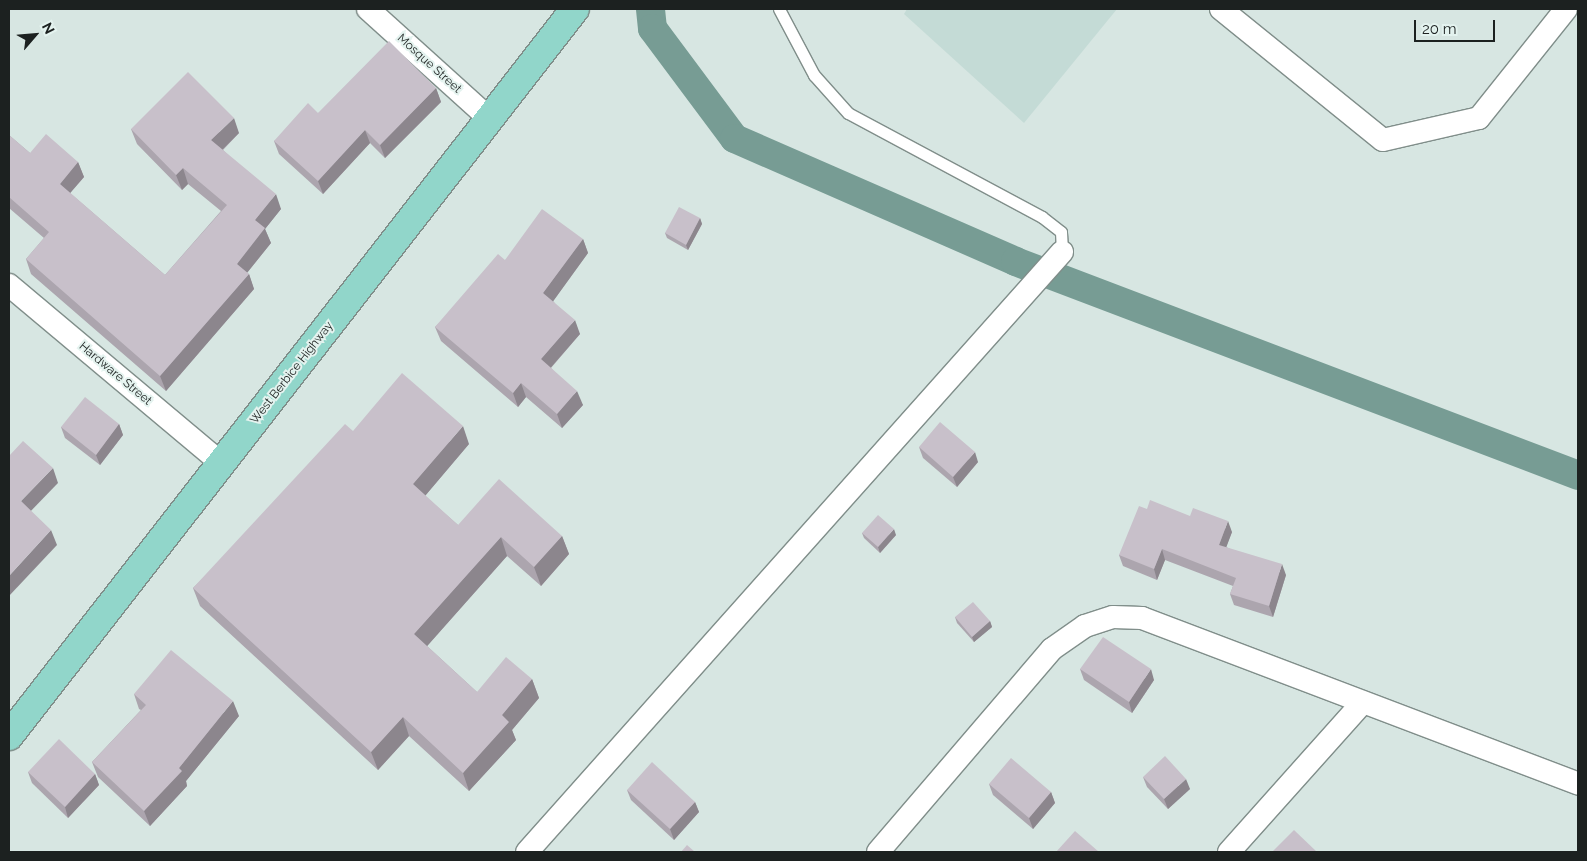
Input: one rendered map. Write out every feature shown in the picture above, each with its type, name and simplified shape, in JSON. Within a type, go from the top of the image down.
[{"type":"main road","name":"West Berbice Highway","points":[[9,736],[491,120],[575,9]]},
{"type":"street","name":"Mosque Street","points":[[368,9],[491,120]]},
{"type":"street","points":[[1221,9],[1383,140],[1479,118],[1566,9]]},
{"type":"street","points":[[527,852],[1062,252]]},
{"type":"street","name":"Hardware Street","points":[[9,285],[221,463]]},
{"type":"street","points":[[878,852],[1052,649],[1086,626],[1113,617],[1142,618],[1578,784]]},
{"type":"street","points":[[1229,852],[1363,702]]},
{"type":"lane","points":[[779,9],[814,75],[848,113],[1042,217],[1061,232],[1062,252]]},
{"type":"shaded area","points":[[907,9],[1117,9],[1024,123],[904,14]]},
{"type":"building","points":[[389,41],[436,88],[380,145],[365,130],[318,181],[274,141],[308,103],[318,113]]},
{"type":"building","points":[[188,72],[234,118],[211,140],[276,194],[255,220],[265,228],[237,264],[249,274],[160,376],[26,259],[49,232],[9,197],[9,135],[30,153],[46,134],[78,162],[60,184],[165,275],[227,205],[183,168],[176,175],[131,129]]},
{"type":"building","points":[[679,207],[700,218],[686,245],[665,233]]},
{"type":"building","points":[[542,209],[583,239],[543,293],[575,320],[541,359],[577,391],[557,414],[521,383],[513,393],[435,327],[498,254],[505,260]]},
{"type":"building","points":[[402,373],[463,426],[413,484],[458,525],[499,479],[562,536],[534,567],[501,537],[414,634],[477,692],[506,657],[532,679],[502,715],[509,722],[463,773],[403,717],[371,752],[193,588],[345,424],[353,431]]},
{"type":"building","points":[[85,397],[119,424],[96,455],[61,427]]},
{"type":"building","points":[[940,422],[975,452],[953,477],[919,447]]},
{"type":"building","points":[[23,441],[53,468],[21,501],[51,530],[9,576],[9,456]]},
{"type":"building","points":[[1150,500],[1190,516],[1193,508],[1228,521],[1219,545],[1282,564],[1269,606],[1230,594],[1236,578],[1162,549],[1154,569],[1119,555],[1139,506],[1147,509]]},
{"type":"building","points":[[878,515],[894,529],[878,547],[862,533]]},
{"type":"building","points":[[973,602],[990,621],[972,637],[955,617]]},
{"type":"building","points":[[1103,637],[1151,669],[1129,702],[1080,669]]},
{"type":"building","points":[[171,650],[233,701],[179,768],[182,771],[144,811],[92,762],[146,705],[134,694]]},
{"type":"building","points":[[59,739],[95,774],[65,807],[28,772]]},
{"type":"building","points":[[1165,756],[1186,779],[1164,799],[1143,777]]},
{"type":"building","points":[[1011,758],[1051,792],[1029,818],[989,784]]},
{"type":"building","points":[[652,762],[695,802],[670,829],[627,790]]},
{"type":"building","points":[[1294,830],[1317,852],[1272,852]]},
{"type":"building","points":[[1075,831],[1099,852],[1056,852]]},
{"type":"building","points":[[687,845],[695,852],[681,852]]},
{"type":"waterway","points":[[650,9],[652,28],[734,138],[1015,261],[1578,475]]}]
